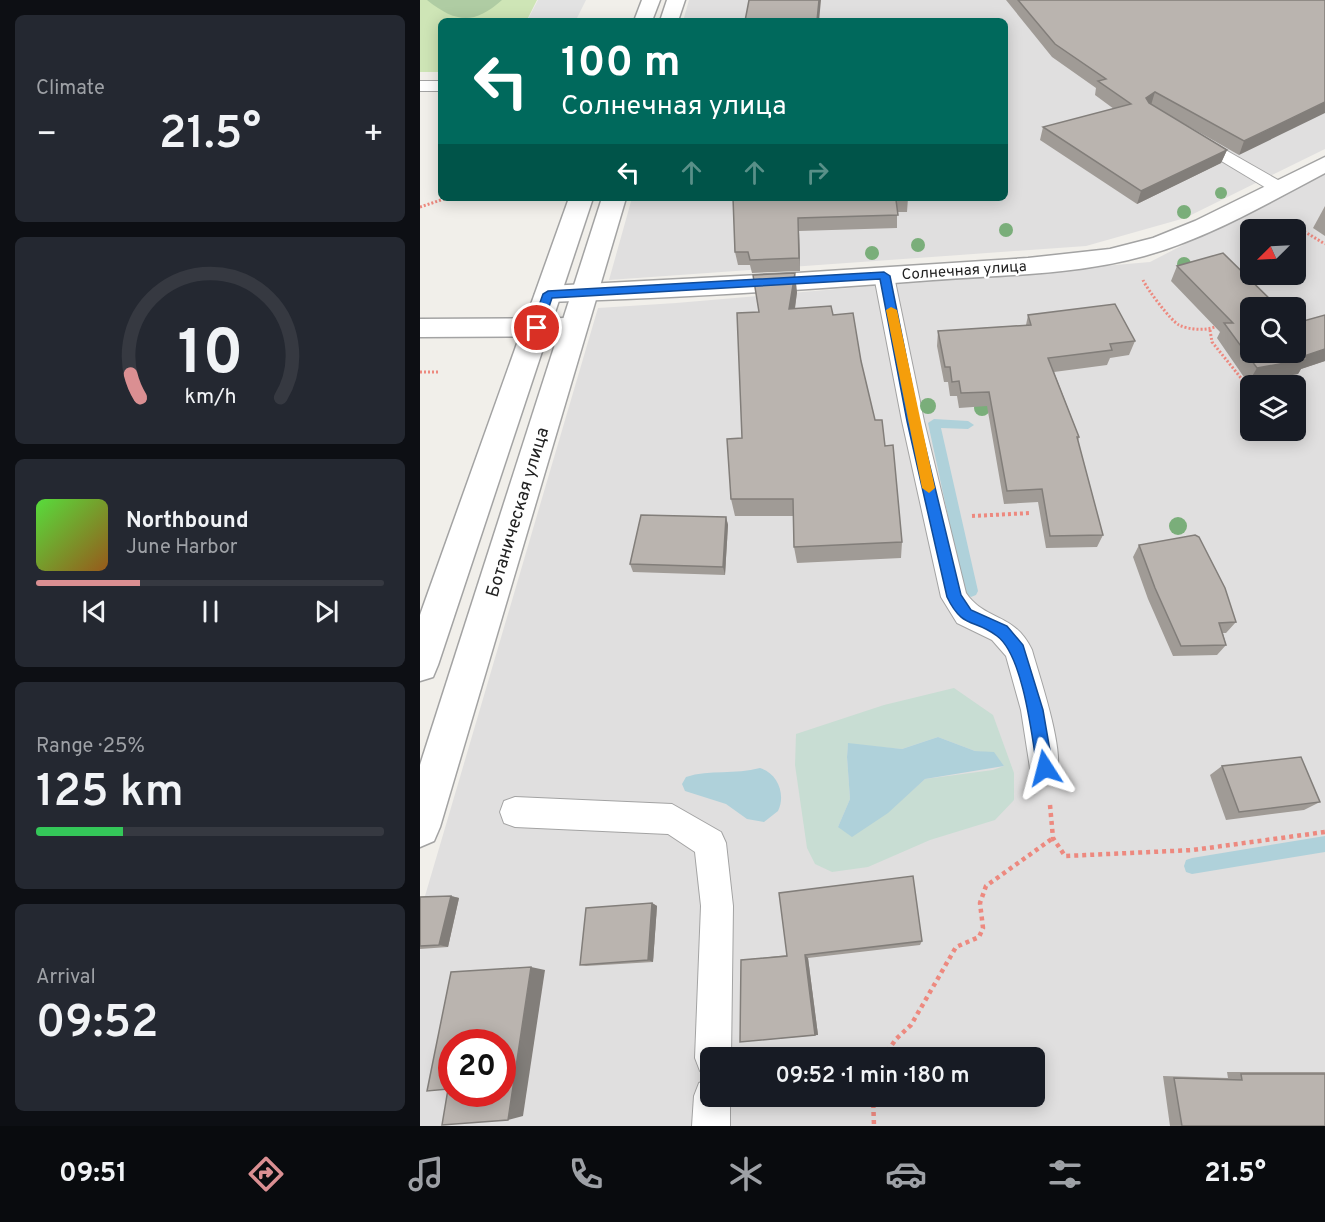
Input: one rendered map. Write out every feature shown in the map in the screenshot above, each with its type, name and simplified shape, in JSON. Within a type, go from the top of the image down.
[{"type":"street","points":[[645,18],[651,0]]},
{"type":"street","points":[[670,18],[675,0]]},
{"type":"street","name":"Солнечная улица","points":[[548,294],[884,276],[1072,261],[1124,253],[1161,243],[1192,230],[1325,164]]},
{"type":"street","points":[[420,665],[580,201]]},
{"type":"street","name":"Ботаническая улица","points":[[420,827],[613,201]]},
{"type":"street","points":[[420,328],[574,327]]},
{"type":"lane","points":[[420,86],[438,86]]},
{"type":"lane","points":[[1181,129],[1279,188]]},
{"type":"lane","points":[[884,276],[913,421],[954,597],[966,615],[1002,631],[1018,650],[1035,710],[1045,768]]},
{"type":"lane","points":[[515,812],[672,819],[710,843],[717,906],[713,1047]]},
{"type":"lane","points":[[711,1126],[712,1107]]},
{"type":"path","points":[[420,207],[438,201]]},
{"type":"path","points":[[1124,253],[1140,273],[1148,290],[1179,325],[1210,330],[1224,321]]},
{"type":"path","points":[[1210,330],[1212,342],[1240,377]]},
{"type":"path","points":[[420,372],[440,372]]},
{"type":"path","points":[[960,516],[1031,513]]},
{"type":"path","points":[[1045,768],[1053,838],[1065,856],[1193,850],[1325,832]]},
{"type":"path","points":[[890,1047],[911,1024],[956,947],[979,937],[982,928],[980,903],[986,886],[1053,838]]},
{"type":"path","points":[[873,1107],[874,1126]]},
{"type":"shaded area","points":[[538,0],[586,0],[577,18],[529,18]]},
{"type":"shaded area","points":[[689,0],[1325,0],[1325,149],[1185,218],[1086,246],[609,280],[631,201],[1008,201],[1008,18],[684,18]]},
{"type":"shaded area","points":[[1325,172],[1325,1126],[420,1126],[420,913],[598,308],[1150,262]]},
{"type":"green space","points":[[420,0],[537,0],[528,18],[438,18],[438,72],[420,72]]},
{"type":"green space","points":[[427,0],[502,0],[483,14],[465,18],[447,13]]},
{"type":"green space","points":[[954,688],[993,715],[1014,773],[1014,800],[995,820],[930,840],[868,867],[832,872],[815,864],[807,848],[795,765],[796,734],[884,705]],"holes":[[[938,737],[975,751],[994,753],[1004,766],[993,770],[925,779],[888,812],[838,827],[850,799],[848,744],[902,749]]]},
{"type":"water","points":[[938,737],[975,751],[994,752],[1004,766],[925,779],[888,813],[852,837],[838,827],[850,799],[848,743],[902,749]]},
{"type":"water","points":[[760,768],[772,775],[781,792],[778,811],[764,822],[747,819],[726,804],[685,791],[682,784],[686,777],[695,775]]},
{"type":"building","points":[[749,0],[819,0],[817,18],[746,18]]},
{"type":"building","points":[[1018,0],[1325,0],[1325,102],[1244,141],[1155,92],[1146,98],[1149,103],[1227,150],[1141,191],[1043,127],[1131,104],[1098,81],[1106,79],[1055,44]]},
{"type":"building","points":[[733,201],[896,201],[898,215],[798,218],[799,258],[750,260],[748,252],[735,252]]},
{"type":"building","points":[[1223,253],[1240,270],[1240,285],[1256,285],[1268,297],[1240,297],[1240,345],[1224,323],[1233,323],[1177,266]]},
{"type":"building","points":[[795,273],[789,309],[831,306],[833,315],[853,313],[861,361],[875,420],[882,420],[885,446],[893,445],[902,542],[794,547],[793,499],[731,499],[727,439],[742,438],[737,313],[759,312],[753,275]]},
{"type":"building","points":[[1115,304],[1135,341],[1110,344],[1112,350],[1048,358],[1079,437],[1077,437],[1103,535],[1050,536],[1042,489],[1007,491],[989,392],[961,393],[959,381],[952,382],[950,367],[945,367],[938,331],[1031,325],[1028,315]]},
{"type":"building","points":[[1325,315],[1325,349],[1306,355],[1306,320]]},
{"type":"building","points":[[1253,363],[1285,363],[1257,368]]},
{"type":"building","points":[[641,515],[726,517],[723,567],[630,564]]},
{"type":"building","points":[[1195,535],[1199,537],[1225,588],[1236,622],[1219,623],[1226,645],[1181,646],[1139,545]]},
{"type":"building","points":[[1301,757],[1320,802],[1239,812],[1222,766]]},
{"type":"building","points":[[913,876],[922,941],[805,955],[815,1035],[740,1042],[741,960],[787,956],[779,893]]},
{"type":"building","points":[[451,896],[439,945],[420,946],[420,897]]},
{"type":"building","points":[[652,903],[648,960],[580,965],[586,908]]},
{"type":"building","points":[[531,967],[516,1067],[516,1029],[440,1029],[451,972]]},
{"type":"building","points":[[438,1036],[438,1090],[427,1091]]},
{"type":"building","points":[[1241,1074],[1325,1074],[1325,1126],[1182,1126],[1174,1078],[1242,1080]]},
{"type":"building","points":[[445,1107],[510,1107],[508,1120],[442,1125]]},
{"type":"waterway","points":[[968,425],[934,423],[971,591]]},
{"type":"waterway","points":[[1192,866],[1325,844]]},
{"type":"slow traffic","points":[[891,310],[929,488]]},
{"type":"route","points":[[537,328],[548,294],[884,276],[913,421],[954,597],[966,615],[1002,631],[1018,650],[1035,710],[1045,768]]}]
